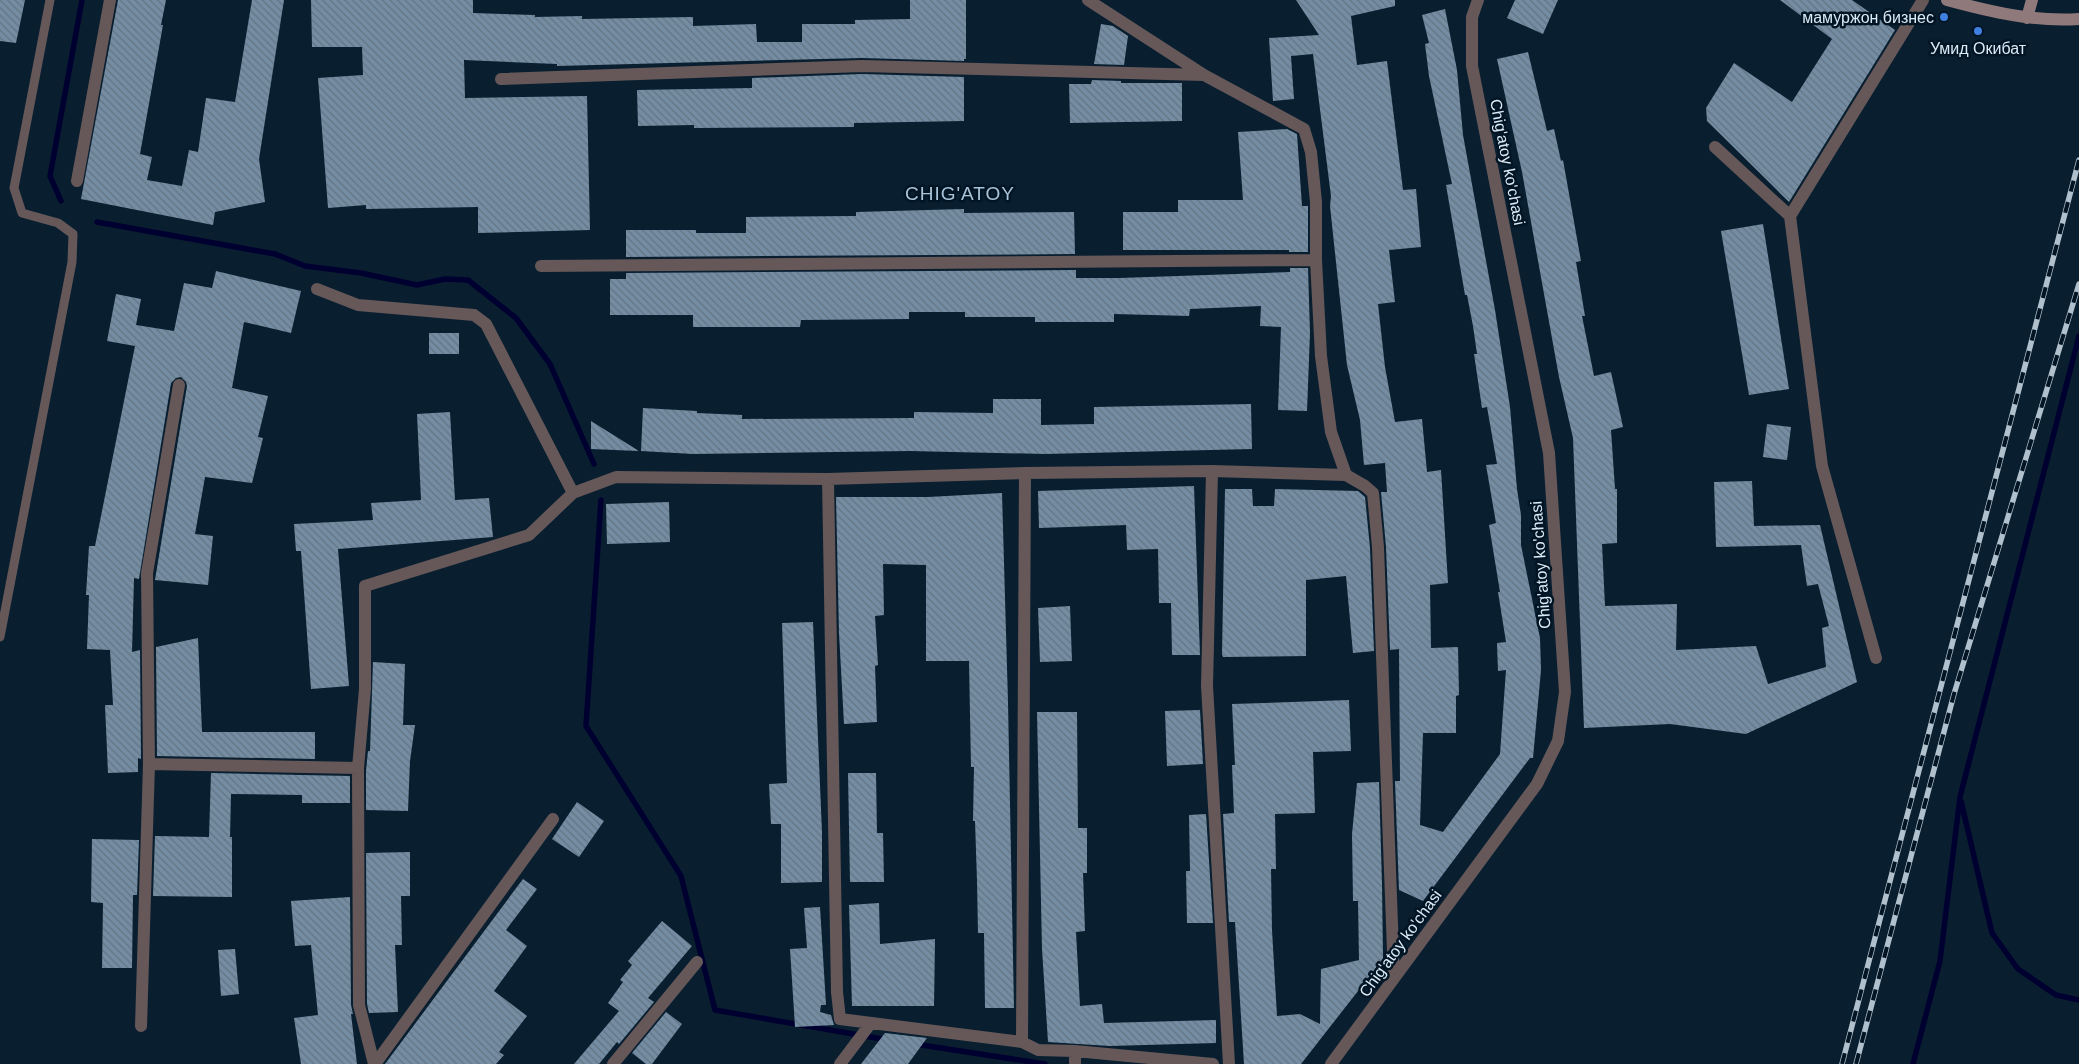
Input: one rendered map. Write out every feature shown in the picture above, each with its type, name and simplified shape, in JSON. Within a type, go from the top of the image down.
[{"type":"main road","points":[[1947,0],[1986,11],[2027,18],[2079,19]]},
{"type":"main road","points":[[2027,18],[2032,0]]},
{"type":"street","points":[[77,181],[110,0]]},
{"type":"street","points":[[1088,0],[1204,76],[1304,129],[1311,152],[1316,202],[1316,260],[1322,356],[1331,432],[1346,476]]},
{"type":"street","name":"Chig'atoy ko'chasi","points":[[1331,1064],[1537,784],[1558,741],[1565,692],[1549,453],[1472,66],[1472,17],[1478,0]]},
{"type":"street","points":[[1876,658],[1822,466],[1790,216],[1923,0]]},
{"type":"street","points":[[502,79],[862,66],[1204,76]]},
{"type":"street","points":[[1715,147],[1790,216]]},
{"type":"street","points":[[541,266],[1316,260]]},
{"type":"street","points":[[317,289],[358,305],[474,315],[486,324],[573,493]]},
{"type":"street","points":[[141,1026],[149,764],[147,573],[179,385]]},
{"type":"street","points":[[375,1064],[359,1005],[358,768],[365,689],[365,586],[529,535],[573,493],[616,477],[828,479],[1025,473],[1212,471],[1346,476],[1365,486],[1373,493],[1378,547],[1394,978]]},
{"type":"street","points":[[1212,471],[1207,686],[1229,1064]]},
{"type":"street","points":[[1022,1042],[1025,473]]},
{"type":"street","points":[[828,479],[837,992],[840,1019],[1022,1042],[1038,1050],[1075,1058],[1213,1064]]},
{"type":"street","points":[[149,764],[358,768]]},
{"type":"street","points":[[375,1064],[553,819]]},
{"type":"street","points":[[613,1064],[697,962]]},
{"type":"street","points":[[840,1064],[872,1023]]},
{"type":"lane","points":[[0,637],[2,616],[72,262],[73,234],[58,223],[22,213],[14,188],[50,0]]},
{"type":"building","points":[[0,0],[25,0],[16,43],[0,41]]},
{"type":"building","points":[[118,0],[166,0],[140,154],[152,157],[147,180],[182,186],[189,150],[198,152],[206,98],[235,102],[252,0],[284,0],[259,159],[265,202],[215,212],[213,225],[81,199]]},
{"type":"building","points":[[311,0],[473,0],[473,13],[535,15],[535,17],[582,16],[582,19],[693,17],[693,26],[756,24],[757,42],[802,42],[802,24],[855,24],[855,20],[910,19],[910,0],[966,0],[966,59],[964,61],[862,58],[557,66],[557,64],[464,60],[465,98],[587,96],[590,230],[478,233],[478,207],[366,209],[366,205],[328,208],[318,78],[363,75],[362,47],[312,47]]},
{"type":"building","points":[[1296,0],[1395,0],[1395,6],[1351,16],[1357,65],[1387,61],[1403,190],[1416,189],[1421,247],[1389,250],[1395,302],[1378,304],[1385,367],[1395,422],[1422,419],[1427,472],[1441,470],[1448,583],[1430,585],[1431,648],[1458,647],[1459,695],[1456,696],[1456,733],[1423,733],[1420,825],[1443,832],[1500,754],[1506,670],[1498,671],[1497,643],[1506,642],[1489,525],[1496,523],[1486,465],[1497,464],[1487,407],[1482,408],[1474,354],[1477,354],[1473,326],[1467,295],[1465,295],[1446,185],[1452,184],[1429,76],[1425,44],[1429,43],[1422,15],[1445,9],[1457,70],[1463,135],[1495,310],[1510,407],[1521,515],[1521,545],[1540,638],[1541,670],[1533,758],[1530,758],[1423,901],[1399,890],[1395,781],[1400,781],[1399,649],[1390,650],[1386,547],[1381,492],[1387,492],[1385,463],[1364,465],[1360,420],[1347,365],[1330,206],[1331,196],[1313,54],[1291,56],[1294,99],[1273,101],[1269,38],[1319,35]]},
{"type":"building","points":[[1515,0],[1558,0],[1543,34],[1507,18]]},
{"type":"building","points":[[1780,0],[1852,0],[1895,30],[1789,202],[1707,121],[1706,108],[1734,63],[1792,102],[1832,39]]},
{"type":"building","points":[[1101,24],[1113,26],[1128,36],[1124,65],[1094,64]]},
{"type":"building","points":[[1528,52],[1547,131],[1554,129],[1561,161],[1563,160],[1581,261],[1576,262],[1585,316],[1582,316],[1594,376],[1611,372],[1623,427],[1611,430],[1615,489],[1617,489],[1617,543],[1602,544],[1605,606],[1677,604],[1676,650],[1756,646],[1768,684],[1826,667],[1822,628],[1829,626],[1818,584],[1807,586],[1801,545],[1716,547],[1714,482],[1752,481],[1754,526],[1820,525],[1857,682],[1746,734],[1670,724],[1584,728],[1573,438],[1559,377],[1522,172],[1497,59]]},
{"type":"building","points":[[862,74],[964,77],[964,121],[854,123],[854,127],[694,128],[694,125],[638,126],[637,90],[752,88],[752,78]]},
{"type":"building","points":[[1092,80],[1121,81],[1121,83],[1182,83],[1182,121],[1070,123],[1069,84],[1091,84]]},
{"type":"building","points":[[1287,129],[1297,134],[1302,206],[1308,206],[1308,252],[1289,252],[1289,250],[1123,250],[1123,212],[1178,212],[1178,200],[1243,200],[1238,132]]},
{"type":"building","points":[[964,209],[964,213],[1074,212],[1075,254],[626,257],[626,230],[696,230],[696,233],[746,233],[746,217],[856,216],[856,212]]},
{"type":"building","points":[[1763,224],[1789,389],[1749,395],[1721,231]]},
{"type":"building","points":[[1290,268],[1308,268],[1310,333],[1307,411],[1278,410],[1281,327],[1260,326],[1261,306],[1190,309],[1189,316],[1114,314],[1114,322],[1035,322],[1035,317],[965,317],[965,312],[909,312],[909,319],[801,320],[800,327],[693,327],[693,315],[610,315],[610,279],[626,279],[626,273],[1076,270],[1076,278],[1120,278],[1290,272]]},
{"type":"building","points":[[216,271],[301,291],[291,333],[244,322],[232,388],[268,396],[258,437],[263,438],[252,483],[205,477],[195,534],[213,536],[208,585],[155,580],[187,386],[181,377],[176,378],[171,383],[139,579],[134,578],[132,652],[140,650],[141,759],[138,758],[138,772],[108,773],[105,705],[113,705],[110,650],[87,649],[89,595],[86,595],[89,546],[95,546],[135,346],[107,341],[116,294],[141,299],[136,325],[174,331],[184,283],[212,288]]},
{"type":"building","points":[[429,333],[459,333],[459,354],[429,354]]},
{"type":"building","points":[[993,399],[1041,399],[1041,425],[1094,424],[1094,407],[1251,404],[1252,449],[1045,454],[910,451],[693,454],[641,451],[643,408],[742,415],[742,419],[914,418],[914,412],[993,413]]},
{"type":"building","points":[[450,412],[455,500],[489,498],[493,537],[338,549],[349,686],[311,689],[301,551],[296,551],[294,524],[373,520],[371,503],[421,500],[417,414]]},
{"type":"building","points":[[591,421],[639,451],[591,449]]},
{"type":"building","points":[[1767,424],[1791,427],[1787,460],[1763,457]]},
{"type":"building","points":[[1194,486],[1200,655],[1172,655],[1171,603],[1159,603],[1158,549],[1127,550],[1126,525],[1039,528],[1038,491]]},
{"type":"building","points":[[1225,489],[1252,489],[1253,506],[1274,506],[1275,489],[1358,491],[1365,497],[1370,548],[1374,651],[1353,653],[1346,576],[1306,580],[1306,656],[1223,657]]},
{"type":"building","points":[[1002,493],[1014,1008],[985,1008],[984,933],[978,933],[975,821],[973,821],[974,767],[971,767],[969,661],[926,661],[926,565],[883,564],[884,615],[875,616],[878,665],[875,666],[877,722],[844,724],[839,633],[836,497],[928,497]]},
{"type":"building","points":[[669,502],[670,542],[607,544],[606,504]]},
{"type":"building","points":[[1070,606],[1072,661],[1040,662],[1038,608]]},
{"type":"building","points":[[813,622],[822,832],[822,882],[781,883],[781,824],[771,824],[769,784],[787,783],[782,623]]},
{"type":"building","points":[[198,638],[202,732],[315,732],[315,759],[157,756],[156,647]]},
{"type":"building","points":[[373,662],[405,664],[403,725],[415,725],[410,761],[408,811],[366,810],[366,771],[368,751],[370,751]]},
{"type":"building","points":[[1349,700],[1351,751],[1313,752],[1315,813],[1275,814],[1276,869],[1271,869],[1277,1016],[1300,1014],[1320,1024],[1321,969],[1359,960],[1358,901],[1353,901],[1352,834],[1357,783],[1379,782],[1383,959],[1301,1064],[1244,1064],[1235,922],[1229,922],[1223,814],[1234,813],[1232,765],[1235,765],[1232,704]]},
{"type":"building","points":[[1200,710],[1203,764],[1167,766],[1165,711]]},
{"type":"building","points":[[1037,712],[1077,712],[1078,828],[1087,828],[1087,873],[1083,873],[1085,931],[1076,932],[1080,1006],[1102,1004],[1104,1023],[1216,1020],[1216,1043],[1110,1046],[1048,1042],[1042,949]]},
{"type":"building","points":[[211,773],[350,776],[350,803],[302,803],[302,795],[231,794],[232,897],[153,896],[155,836],[209,837]]},
{"type":"building","points":[[848,773],[876,773],[877,833],[883,833],[884,882],[850,882]]},
{"type":"building","points":[[577,802],[604,821],[579,857],[552,839]]},
{"type":"building","points":[[1206,814],[1213,923],[1187,923],[1186,871],[1190,871],[1189,815]]},
{"type":"building","points":[[92,839],[139,840],[137,895],[133,895],[132,968],[102,968],[103,903],[91,902]]},
{"type":"building","points":[[410,852],[410,896],[401,896],[402,945],[395,945],[398,1012],[369,1013],[367,1004],[366,853]]},
{"type":"building","points":[[523,879],[537,889],[506,930],[527,946],[494,991],[527,1016],[499,1052],[504,1055],[496,1064],[385,1064]]},
{"type":"building","points":[[350,897],[351,1005],[353,1014],[351,1014],[357,1064],[301,1064],[294,1018],[318,1015],[311,945],[295,946],[291,901]]},
{"type":"building","points":[[879,903],[880,944],[935,939],[934,1006],[852,1006],[849,905]]},
{"type":"building","points":[[820,907],[826,1005],[821,1005],[820,1012],[831,1015],[834,1025],[795,1027],[790,949],[807,948],[804,908]]},
{"type":"building","points":[[662,921],[692,946],[648,998],[654,1002],[619,1044],[617,1042],[599,1064],[574,1064],[619,1011],[608,1003],[623,982],[620,980],[632,965],[628,961]]},
{"type":"building","points":[[235,949],[239,994],[221,996],[218,950]]},
{"type":"building","points":[[666,1012],[682,1024],[652,1064],[646,1064],[632,1053]]},
{"type":"building","points":[[885,1033],[927,1038],[908,1064],[861,1064]]},
{"type":"waterway","points":[[61,201],[50,176],[82,0]]},
{"type":"waterway","points":[[97,222],[275,254],[305,266],[361,273],[417,285],[445,279],[468,280],[516,318],[550,364],[594,464]]},
{"type":"waterway","points":[[1913,1064],[1940,961],[1960,797],[2079,336]]},
{"type":"waterway","points":[[601,500],[586,726],[681,876],[715,1010],[888,1040]]},
{"type":"waterway","points":[[1961,801],[1992,933],[2018,969],[2056,995],[2079,1000]]},
{"type":"waterway","points":[[915,1044],[1045,1064]]},
{"type":"railway","points":[[1842,1064],[2079,160]]},
{"type":"railway","points":[[1856,1064],[1954,694],[2079,284]]},
{"type":"place","name":"мамуржон бизнес","points":[[1944,17]]},
{"type":"place","name":"Умид Окибат","points":[[1978,31]]},
{"type":"district","name":"CHIG'ATOY","points":[[960,193]]}]
